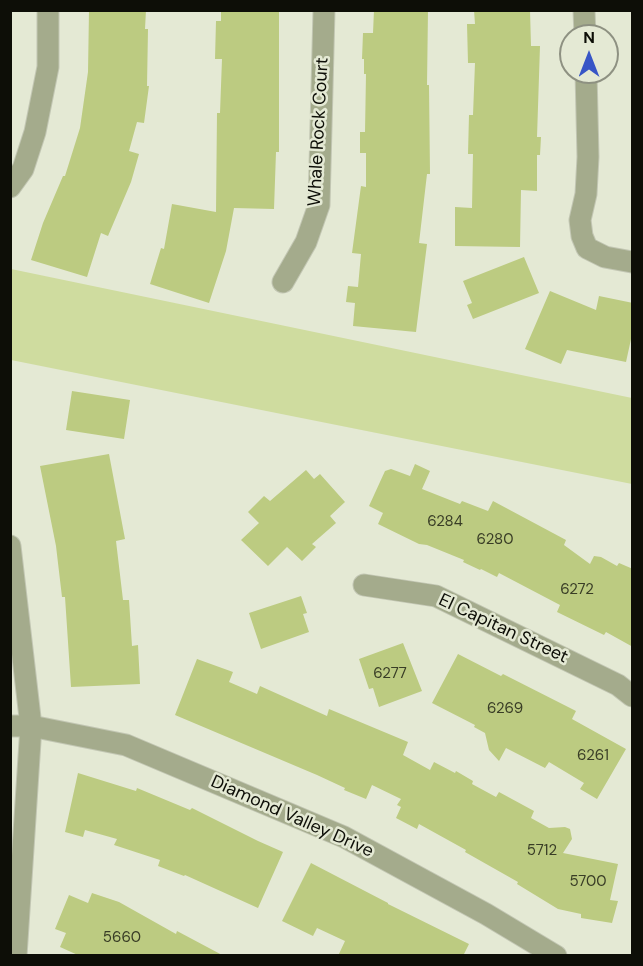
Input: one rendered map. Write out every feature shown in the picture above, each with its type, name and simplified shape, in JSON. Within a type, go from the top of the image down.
[{"type":"street","points":[[10,187],[23,169],[35,132],[48,67],[48,10]]},
{"type":"street","name":"Whale Rock Court","points":[[283,282],[306,242],[319,206],[324,10]]},
{"type":"street","points":[[586,84],[588,157],[586,194],[580,220],[582,236],[587,248],[605,257],[633,262]]},
{"type":"street","points":[[10,546],[14,562],[21,726],[16,956]]},
{"type":"street","name":"El Capitan Street","points":[[364,585],[436,596],[618,685],[633,696]]},
{"type":"street","name":"Diamond Valley Drive","points":[[21,726],[126,745],[344,837],[486,914],[556,956]]},
{"type":"green space","points":[[11,269],[632,398],[632,484],[11,360]]},
{"type":"building","points":[[89,10],[146,10],[147,86],[149,86],[144,123],[137,122],[129,151],[139,154],[131,182],[108,236],[101,233],[87,277],[31,260],[43,223],[63,176],[65,176],[80,128],[88,72]]},
{"type":"building","points":[[221,10],[279,10],[279,152],[276,152],[274,209],[234,208],[226,251],[209,303],[150,284],[161,248],[164,249],[172,204],[216,212],[217,113],[220,113],[222,59],[215,59],[216,21],[221,21]]},
{"type":"building","points":[[374,10],[428,10],[427,85],[429,85],[430,174],[427,174],[419,243],[427,244],[416,332],[353,326],[355,303],[346,302],[348,286],[358,287],[361,254],[352,253],[361,186],[366,187],[366,153],[360,153],[360,132],[365,132],[366,74],[364,74],[364,59],[362,59],[363,33],[373,33]]},
{"type":"building","points":[[474,10],[530,10],[531,46],[540,46],[537,137],[541,137],[540,155],[537,155],[537,191],[521,190],[520,247],[455,246],[455,207],[472,208],[473,154],[468,154],[469,115],[473,115],[475,63],[468,63],[467,24],[475,24]]},
{"type":"building","points":[[524,257],[539,293],[473,319],[467,305],[472,303],[463,281]]},
{"type":"building","points":[[550,291],[596,310],[599,296],[633,303],[633,330],[626,362],[567,350],[561,364],[525,349]]},
{"type":"building","points":[[72,391],[130,400],[124,439],[66,430]]},
{"type":"building","points":[[109,454],[125,539],[116,541],[123,600],[129,600],[132,646],[138,645],[140,684],[71,687],[65,597],[62,597],[56,546],[40,466]]},
{"type":"building","points":[[415,464],[430,471],[422,489],[460,504],[462,501],[488,511],[493,501],[566,540],[564,545],[590,564],[594,556],[601,557],[617,566],[619,563],[633,569],[633,647],[606,632],[604,635],[557,612],[560,605],[499,573],[497,577],[463,562],[464,560],[419,544],[378,524],[383,513],[369,506],[385,471],[391,469],[410,476]]},
{"type":"building","points":[[306,470],[314,479],[320,474],[345,502],[330,516],[336,523],[312,544],[316,547],[302,561],[287,547],[268,566],[241,540],[259,523],[248,512],[264,496],[270,501]]},
{"type":"building","points":[[301,596],[307,613],[303,614],[309,632],[261,649],[249,613]]},
{"type":"building","points":[[403,643],[422,691],[379,707],[373,688],[369,689],[359,659]]},
{"type":"building","points":[[458,654],[576,711],[572,719],[626,749],[597,799],[580,789],[584,783],[549,762],[545,768],[506,748],[499,761],[489,750],[485,733],[474,727],[475,725],[432,703]]},
{"type":"building","points":[[197,659],[233,672],[229,682],[257,694],[260,686],[327,716],[329,709],[408,742],[403,755],[430,770],[434,762],[455,773],[456,771],[473,781],[472,784],[496,797],[499,792],[534,811],[531,818],[549,828],[570,829],[572,839],[563,853],[618,864],[610,900],[618,901],[612,923],[581,918],[581,914],[558,909],[517,884],[518,882],[465,852],[466,850],[419,824],[417,829],[396,818],[401,807],[397,805],[401,799],[372,785],[366,799],[317,775],[175,715]]},
{"type":"building","points":[[78,773],[136,791],[137,788],[190,810],[192,808],[283,852],[258,908],[185,875],[158,866],[160,860],[114,845],[117,839],[85,830],[83,837],[65,832]]},
{"type":"building","points":[[311,863],[469,944],[463,956],[338,956],[345,941],[317,928],[313,936],[282,921]]},
{"type":"building","points":[[92,893],[119,902],[176,934],[177,931],[224,956],[80,956],[60,947],[66,933],[55,929],[69,895],[88,903]]}]
